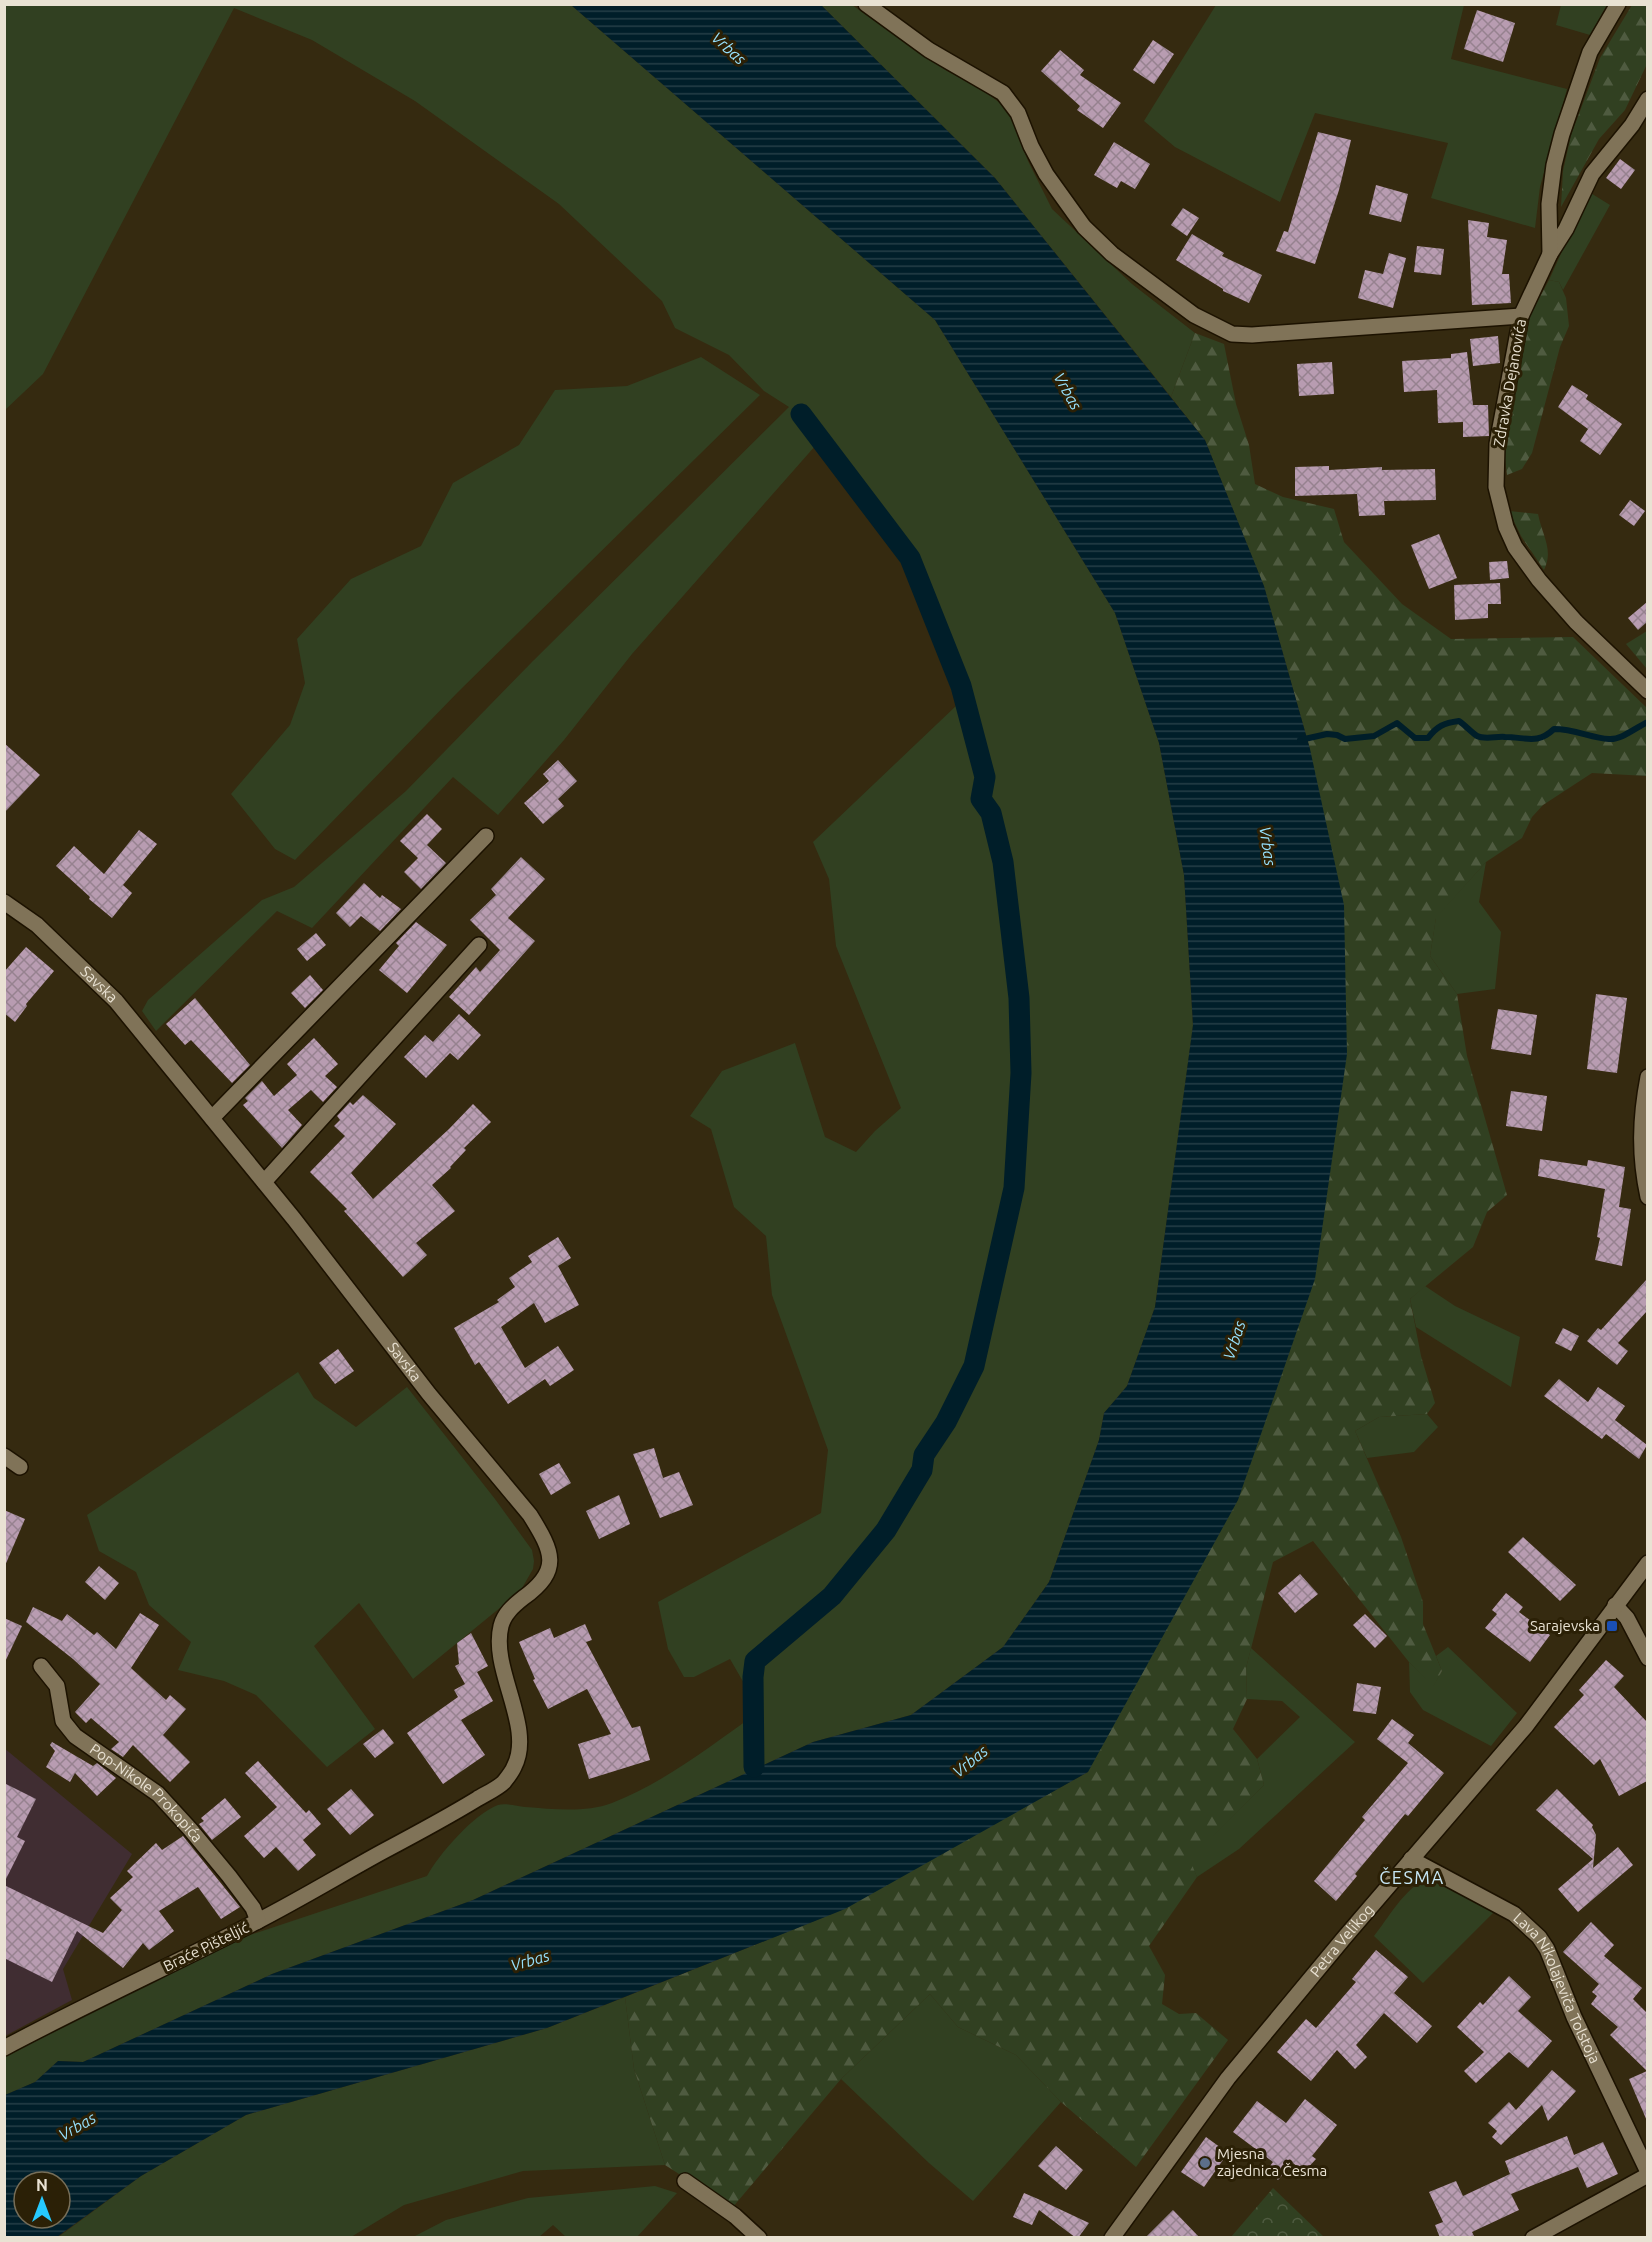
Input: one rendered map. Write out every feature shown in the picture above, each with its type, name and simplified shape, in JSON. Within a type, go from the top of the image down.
[{"type":"street","points":[[866,4],[929,50],[1003,93],[1018,113],[1037,160],[1084,227],[1112,254],[1151,284],[1194,315],[1232,334],[1252,335],[1521,316]]},
{"type":"street","name":"Zdravka Dejanovića","points":[[1618,4],[1590,52],[1554,165],[1549,204],[1550,254],[1521,316],[1497,444],[1496,487],[1506,527],[1515,547],[1556,602],[1647,691]]},
{"type":"street","points":[[1550,254],[1566,229],[1592,174],[1632,125],[1647,99]]},
{"type":"street","points":[[212,1118],[486,836]]},
{"type":"street","name":"Savska","points":[[4,902],[37,925],[100,984],[264,1182],[429,1394],[530,1515],[544,1537],[550,1553],[548,1572],[539,1586],[515,1604],[506,1614],[501,1625],[498,1650],[518,1730],[520,1750],[514,1767],[503,1783],[405,1840]]},
{"type":"street","points":[[264,1182],[479,945]]},
{"type":"street","points":[[1647,1077],[1641,1113],[1640,1144],[1647,1197]]},
{"type":"street","points":[[4,1456],[20,1467]]},
{"type":"street","name":"Petra Velikog","points":[[1112,2238],[1228,2078],[1411,1859],[1526,1726],[1647,1563]]},
{"type":"street","points":[[1615,1605],[1627,1618],[1647,1658]]},
{"type":"street","name":"Pop-Nikole Prokopića","points":[[41,1666],[57,1686],[63,1721],[75,1736],[158,1794],[229,1876],[253,1908],[258,1921]]},
{"type":"street","name":"Braće Pišteljić","points":[[4,2048],[258,1921],[405,1840]]},
{"type":"street","name":"Lava Nikolajeviča Tolstoja","points":[[1411,1859],[1514,1914],[1539,1937],[1547,1948],[1574,2017],[1647,2173],[1533,2238]]},
{"type":"street","points":[[685,2181],[735,2216],[759,2238]]},
{"type":"shaded area","points":[[4,1748],[132,1854],[63,1969],[72,2000],[5,2036]]},
{"type":"green space","points":[[1561,4],[1607,5],[1590,35],[1556,25]]},
{"type":"green space","points":[[5,5],[571,5],[935,320],[1115,613],[1159,743],[1184,875],[1193,1026],[1155,1307],[1127,1386],[1104,1413],[1099,1440],[1049,1582],[1003,1647],[911,1715],[813,1742],[473,1900],[272,1974],[83,2062],[58,2061],[35,2082],[5,2095],[5,2057],[226,1943],[427,1876],[440,1857],[468,1826],[498,1805],[580,1809],[612,1803],[689,1762],[760,1711],[730,1659],[694,1677],[684,1677],[668,1649],[658,1602],[821,1513],[828,1450],[772,1295],[766,1236],[734,1207],[711,1129],[690,1116],[722,1071],[795,1043],[825,1137],[856,1152],[901,1108],[836,946],[829,879],[813,842],[957,705],[909,575],[855,495],[816,445],[632,654],[564,740],[498,815],[453,777],[312,928],[277,911],[156,1031],[142,1011],[148,1000],[262,900],[294,887],[406,791],[532,662],[789,407],[764,391],[729,355],[675,328],[662,301],[559,204],[415,101],[312,40],[234,8],[43,374],[5,410]]},
{"type":"green space","points":[[821,5],[852,5],[947,71],[981,89],[1010,113],[1028,161],[1052,209],[1132,284],[1195,333],[1171,397],[995,178]]},
{"type":"green space","points":[[1216,5],[1464,5],[1451,59],[1567,89],[1540,187],[1535,228],[1431,198],[1448,143],[1315,113],[1280,202],[1175,147],[1144,121]]},
{"type":"green space","points":[[1632,5],[1647,5],[1647,64],[1625,110],[1599,139],[1561,207],[1563,171],[1571,135],[1600,58]]},
{"type":"green space","points":[[1589,192],[1610,205],[1563,290],[1559,282],[1549,280]]},
{"type":"green space","points":[[1549,280],[1559,282],[1566,298],[1569,326],[1560,347],[1532,453],[1522,469],[1507,475],[1503,444],[1526,323]]},
{"type":"green space","points":[[1195,333],[1224,344],[1236,404],[1249,445],[1255,484],[1283,497],[1334,509],[1344,542],[1402,604],[1451,639],[1573,637],[1647,708],[1647,776],[1592,773],[1543,805],[1532,817],[1522,838],[1486,862],[1436,918],[1430,956],[1457,994],[1467,1056],[1507,1195],[1487,1212],[1473,1247],[1410,1299],[1421,1356],[1435,1403],[1427,1414],[1379,1417],[1355,1431],[1401,1537],[1423,1602],[1423,1624],[1442,1671],[1433,1687],[1409,1662],[1313,1541],[1273,1562],[1246,1668],[1247,1699],[1233,1729],[1257,1759],[1264,1785],[1190,1860],[1197,1877],[1149,1946],[1165,1975],[1162,2004],[1179,2014],[1196,2013],[1228,2040],[1136,2167],[1061,2102],[1016,2055],[958,2027],[930,1994],[841,2079],[732,2208],[665,2165],[634,2069],[625,1997],[834,1913],[1088,1772],[1310,749],[1264,587],[1205,440],[1171,397]]},
{"type":"green space","points":[[701,357],[760,395],[458,692],[295,860],[275,849],[231,794],[290,725],[305,683],[297,639],[351,579],[421,546],[453,483],[519,445],[555,390],[627,386]]},
{"type":"green space","points":[[1509,511],[1538,514],[1548,549],[1544,570],[1521,536]]},
{"type":"green space","points":[[1647,631],[1647,669],[1626,644]]},
{"type":"green space","points":[[1486,862],[1479,902],[1501,932],[1495,989],[1457,994],[1430,956],[1436,917]]},
{"type":"green space","points":[[1425,1286],[1455,1306],[1520,1337],[1511,1387],[1416,1327],[1410,1299]]},
{"type":"green space","points":[[298,1372],[314,1398],[356,1427],[407,1387],[495,1499],[532,1550],[534,1561],[533,1569],[518,1595],[413,1679],[359,1603],[314,1646],[375,1729],[327,1767],[256,1695],[224,1681],[178,1670],[191,1642],[149,1605],[136,1572],[99,1551],[87,1515]]},
{"type":"green space","points":[[1427,1414],[1438,1427],[1414,1452],[1367,1458],[1355,1431],[1379,1417]]},
{"type":"green space","points":[[1448,1647],[1517,1713],[1491,1746],[1423,1710],[1410,1692],[1409,1662],[1433,1686],[1442,1671],[1436,1656]]},
{"type":"green space","points":[[1251,1648],[1355,1742],[1239,1849],[1197,1877],[1189,1860],[1264,1785],[1257,1759],[1300,1717],[1282,1701],[1247,1699],[1246,1668]]},
{"type":"green space","points":[[1426,1880],[1437,1880],[1495,1911],[1423,1983],[1374,1936],[1404,1896]]},
{"type":"green space","points":[[930,1994],[958,2027],[1016,2055],[1061,2102],[973,2201],[929,2163],[841,2079]]},
{"type":"green space","points":[[625,1997],[634,2069],[665,2165],[523,2171],[404,2205],[351,2237],[57,2238],[68,2230],[72,2230],[72,2227],[141,2176],[246,2115],[547,2028]]},
{"type":"green space","points":[[655,2186],[677,2193],[637,2237],[566,2237],[553,2225],[539,2237],[413,2237],[446,2220],[528,2198]]},
{"type":"green space","points":[[1273,2188],[1324,2237],[1231,2237]]},
{"type":"water","name":"Vrbas","points":[[571,5],[821,5],[995,178],[1205,440],[1264,586],[1310,749],[1344,905],[1347,1054],[1315,1279],[1238,1500],[1088,1772],[845,1909],[547,2028],[246,2115],[141,2176],[72,2226],[72,2170],[12,2170],[12,2230],[67,2230],[57,2237],[5,2237],[5,2095],[35,2082],[58,2061],[83,2062],[272,1974],[473,1900],[813,1742],[911,1715],[1003,1647],[1049,1582],[1099,1440],[1104,1413],[1127,1386],[1155,1307],[1193,1025],[1184,875],[1159,743],[1115,613],[935,320]]},
{"type":"building","points":[[1477,10],[1515,23],[1503,62],[1464,49]]},
{"type":"building","points":[[1153,40],[1174,54],[1154,84],[1133,70]]},
{"type":"building","points":[[1060,50],[1084,70],[1080,75],[1121,103],[1103,128],[1077,110],[1080,106],[1041,71]]},
{"type":"building","points":[[1318,132],[1351,140],[1339,190],[1315,264],[1276,251],[1284,231],[1288,232]]},
{"type":"building","points":[[1114,142],[1150,164],[1135,189],[1121,181],[1117,188],[1094,175]]},
{"type":"building","points":[[1620,159],[1635,170],[1621,189],[1606,178]]},
{"type":"building","points":[[1376,185],[1408,194],[1401,222],[1369,214]]},
{"type":"building","points":[[1183,208],[1199,218],[1187,236],[1171,225]]},
{"type":"building","points":[[1468,220],[1489,223],[1487,237],[1507,240],[1502,274],[1509,274],[1511,303],[1472,305]]},
{"type":"building","points":[[1192,234],[1224,253],[1222,256],[1262,275],[1249,303],[1223,291],[1176,260]]},
{"type":"building","points":[[1417,246],[1444,249],[1441,275],[1414,272]]},
{"type":"building","points":[[1389,253],[1406,258],[1393,308],[1358,298],[1365,270],[1383,274]]},
{"type":"building","points":[[1498,336],[1500,363],[1473,366],[1470,339]]},
{"type":"building","points":[[1467,352],[1473,405],[1488,405],[1489,436],[1463,437],[1463,422],[1438,423],[1437,390],[1404,392],[1402,361],[1451,358],[1451,354]]},
{"type":"building","points":[[1332,362],[1334,394],[1299,396],[1297,364]]},
{"type":"building","points":[[1572,385],[1588,395],[1586,399],[1622,424],[1600,455],[1580,441],[1588,429],[1558,407]]},
{"type":"building","points":[[1329,466],[1329,470],[1382,467],[1382,470],[1435,469],[1436,500],[1384,501],[1385,515],[1359,516],[1357,494],[1295,496],[1295,467]]},
{"type":"building","points":[[1630,500],[1645,511],[1634,526],[1619,515]]},
{"type":"building","points":[[1439,534],[1457,578],[1429,589],[1411,545]]},
{"type":"building","points":[[1507,561],[1509,578],[1490,580],[1489,562]]},
{"type":"building","points":[[1500,583],[1501,604],[1488,604],[1488,618],[1455,620],[1454,585]]},
{"type":"building","points":[[1647,602],[1647,622],[1638,630],[1628,618]]},
{"type":"building","points":[[4,743],[40,775],[4,813]]},
{"type":"building","points":[[558,760],[577,781],[558,799],[564,806],[543,824],[524,803],[549,781],[543,774]]},
{"type":"building","points":[[427,814],[442,829],[427,845],[446,863],[421,889],[404,872],[418,858],[400,841]]},
{"type":"building","points":[[139,830],[157,844],[123,885],[132,893],[112,918],[56,866],[74,846],[104,874]]},
{"type":"building","points":[[521,857],[545,879],[508,918],[535,941],[469,1015],[449,997],[476,967],[480,972],[500,950],[470,920],[496,895],[491,889]]},
{"type":"building","points":[[364,883],[380,898],[382,895],[401,909],[380,931],[361,916],[350,927],[336,913]]},
{"type":"building","points":[[416,922],[447,945],[407,993],[379,970],[399,946],[396,943]]},
{"type":"building","points":[[316,933],[326,945],[307,961],[297,949]]},
{"type":"building","points":[[26,947],[54,971],[26,1004],[27,1006],[15,1022],[4,1013],[4,972]]},
{"type":"building","points":[[310,975],[323,990],[305,1008],[291,993]]},
{"type":"building","points":[[1596,994],[1627,998],[1617,1073],[1587,1069]]},
{"type":"building","points":[[195,998],[250,1065],[232,1083],[191,1040],[185,1045],[166,1024]]},
{"type":"building","points":[[1498,1009],[1537,1015],[1531,1055],[1491,1049]]},
{"type":"building","points":[[459,1014],[481,1035],[458,1060],[450,1053],[426,1078],[404,1057],[425,1035],[433,1042]]},
{"type":"building","points":[[314,1038],[338,1064],[325,1076],[337,1087],[323,1102],[311,1090],[288,1110],[302,1125],[282,1148],[243,1105],[248,1101],[245,1098],[262,1081],[274,1096],[297,1075],[287,1064]]},
{"type":"building","points":[[1511,1091],[1547,1096],[1542,1131],[1506,1126]]},
{"type":"building","points":[[363,1095],[396,1124],[351,1173],[373,1199],[473,1104],[491,1122],[464,1148],[466,1150],[451,1168],[432,1185],[455,1211],[416,1243],[427,1255],[403,1277],[344,1211],[347,1209],[310,1172],[345,1136],[334,1126],[340,1120],[337,1116],[350,1102],[353,1105]]},
{"type":"building","points":[[1540,1159],[1587,1166],[1588,1160],[1625,1167],[1619,1207],[1631,1209],[1622,1266],[1595,1260],[1600,1238],[1597,1237],[1605,1189],[1538,1176]]},
{"type":"building","points":[[558,1237],[571,1258],[558,1266],[579,1305],[545,1323],[534,1303],[501,1327],[525,1368],[558,1346],[574,1370],[550,1386],[545,1379],[508,1404],[479,1362],[475,1365],[454,1328],[499,1302],[497,1300],[515,1287],[509,1278],[532,1262],[528,1256]]},
{"type":"building","points":[[1647,1279],[1647,1311],[1618,1343],[1628,1351],[1617,1365],[1587,1341],[1598,1328],[1601,1330]]},
{"type":"building","points":[[1563,1328],[1579,1336],[1571,1351],[1555,1343]]},
{"type":"building","points":[[338,1349],[354,1371],[335,1384],[319,1363]]},
{"type":"building","points":[[1559,1379],[1588,1402],[1598,1387],[1625,1406],[1615,1420],[1647,1445],[1639,1459],[1606,1434],[1602,1439],[1544,1396]]},
{"type":"building","points":[[654,1448],[663,1478],[679,1472],[693,1505],[660,1518],[633,1454]]},
{"type":"building","points":[[559,1463],[571,1483],[551,1495],[539,1474]]},
{"type":"building","points":[[619,1495],[630,1524],[599,1539],[586,1511]]},
{"type":"building","points":[[4,1510],[25,1519],[4,1568]]},
{"type":"building","points":[[1523,1537],[1576,1585],[1560,1601],[1508,1552]]},
{"type":"building","points":[[99,1566],[119,1583],[105,1600],[85,1582]]},
{"type":"building","points":[[1300,1574],[1318,1594],[1295,1613],[1278,1593]]},
{"type":"building","points":[[1506,1593],[1523,1607],[1519,1612],[1550,1635],[1530,1662],[1485,1628],[1497,1614],[1492,1610]]},
{"type":"building","points":[[33,1607],[62,1621],[67,1614],[94,1635],[97,1632],[116,1649],[140,1613],[159,1625],[131,1668],[166,1700],[170,1695],[186,1709],[163,1735],[190,1762],[170,1782],[133,1745],[123,1757],[111,1749],[119,1742],[91,1718],[86,1723],[75,1712],[100,1684],[73,1659],[26,1622]]},
{"type":"building","points":[[1365,1614],[1387,1636],[1375,1648],[1353,1625]]},
{"type":"building","points":[[4,1618],[22,1626],[4,1664]]},
{"type":"building","points":[[585,1624],[592,1640],[586,1642],[632,1728],[640,1726],[650,1760],[589,1779],[578,1744],[611,1734],[587,1689],[548,1709],[533,1680],[535,1679],[519,1642],[550,1628],[554,1638]]},
{"type":"building","points":[[471,1633],[488,1666],[477,1672],[493,1701],[461,1720],[485,1755],[443,1784],[407,1733],[458,1697],[454,1690],[465,1684],[455,1666],[459,1664],[457,1643]]},
{"type":"building","points":[[1606,1660],[1624,1676],[1614,1687],[1647,1722],[1647,1781],[1619,1796],[1600,1759],[1594,1765],[1554,1727],[1584,1695],[1579,1690]]},
{"type":"building","points":[[1357,1683],[1381,1687],[1376,1714],[1353,1711]]},
{"type":"building","points":[[1392,1719],[1414,1735],[1408,1743],[1444,1773],[1408,1816],[1405,1814],[1355,1874],[1357,1876],[1336,1901],[1314,1881],[1365,1820],[1362,1817],[1408,1763],[1377,1739]]},
{"type":"building","points":[[383,1729],[394,1743],[375,1758],[363,1744]]},
{"type":"building","points":[[52,1742],[93,1766],[97,1763],[116,1778],[97,1796],[75,1773],[70,1782],[46,1767],[55,1751],[50,1745]]},
{"type":"building","points":[[258,1761],[306,1813],[309,1810],[321,1824],[303,1840],[316,1855],[298,1871],[276,1847],[264,1858],[244,1836],[277,1807],[245,1773]]},
{"type":"building","points":[[4,1783],[36,1799],[17,1837],[25,1841],[4,1883]]},
{"type":"building","points":[[351,1789],[374,1815],[350,1835],[327,1809]]},
{"type":"building","points":[[1557,1789],[1593,1825],[1596,1835],[1593,1868],[1618,1847],[1633,1865],[1578,1912],[1558,1889],[1593,1859],[1536,1810]]},
{"type":"building","points":[[225,1798],[241,1817],[212,1840],[199,1824],[204,1821],[201,1818]]},
{"type":"building","points":[[183,1836],[240,1907],[221,1919],[198,1887],[159,1911],[174,1931],[149,1950],[143,1943],[123,1968],[77,1931],[52,1982],[4,1958],[4,1885],[103,1933],[122,1910],[110,1898],[133,1877],[127,1871],[156,1843],[162,1850]]},
{"type":"building","points":[[1591,1922],[1614,1945],[1604,1956],[1642,1988],[1633,1999],[1647,2013],[1647,2071],[1610,2035],[1618,2027],[1591,2004],[1597,1996],[1592,1992],[1599,1984],[1563,1952]]},
{"type":"building","points":[[1376,1950],[1408,1977],[1394,1993],[1432,2026],[1417,2043],[1384,2013],[1356,2045],[1367,2057],[1355,2069],[1337,2050],[1311,2081],[1277,2052],[1306,2019],[1316,2028],[1356,1982],[1352,1979]]},
{"type":"building","points":[[1509,1976],[1531,1997],[1518,2011],[1552,2041],[1528,2068],[1509,2052],[1476,2083],[1464,2071],[1484,2052],[1457,2027],[1480,2002],[1483,2005]]},
{"type":"building","points":[[1552,2070],[1576,2091],[1548,2121],[1542,2105],[1501,2145],[1492,2137],[1497,2131],[1488,2123],[1509,2102],[1516,2110]]},
{"type":"building","points":[[1647,2071],[1647,2121],[1629,2079]]},
{"type":"building","points":[[1305,2099],[1337,2125],[1312,2156],[1316,2159],[1304,2172],[1293,2163],[1278,2180],[1267,2170],[1273,2162],[1233,2132],[1257,2101],[1286,2123]]},
{"type":"building","points":[[1567,2136],[1574,2155],[1603,2142],[1618,2174],[1587,2188],[1578,2167],[1511,2194],[1519,2210],[1472,2232],[1475,2238],[1440,2238],[1435,2225],[1443,2222],[1429,2192],[1456,2181],[1463,2196],[1510,2174],[1505,2161]]},
{"type":"building","name":"Mjesna zajednica Česma","points":[[1206,2137],[1228,2153],[1204,2187],[1181,2172]]},
{"type":"building","points":[[1056,2146],[1083,2170],[1066,2190],[1038,2166]]},
{"type":"building","points":[[1024,2193],[1089,2223],[1076,2238],[1039,2210],[1032,2225],[1013,2217]]},
{"type":"building","points":[[1173,2210],[1200,2238],[1145,2238]]},
{"type":"waterway","points":[[754,1767],[753,1677],[755,1661],[832,1596],[886,1530],[922,1470],[924,1455],[946,1422],[974,1366],[1014,1188],[1021,1073],[1019,998],[1003,862],[991,813],[981,799],[985,777],[961,686],[910,558],[801,414]]},
{"type":"waterway","points":[[1300,740],[1327,734],[1345,739],[1374,736],[1397,723],[1415,738],[1428,738],[1441,726],[1459,721],[1477,736],[1484,738],[1537,739],[1554,729],[1614,739],[1648,722]]},
{"type":"place","name":"Sarajevska","points":[[1612,1626]]},
{"type":"place","name":"Mjesna zajednica Česma","points":[[1205,2163]]},
{"type":"district","name":"ČESMA","points":[[1412,1878]]}]
